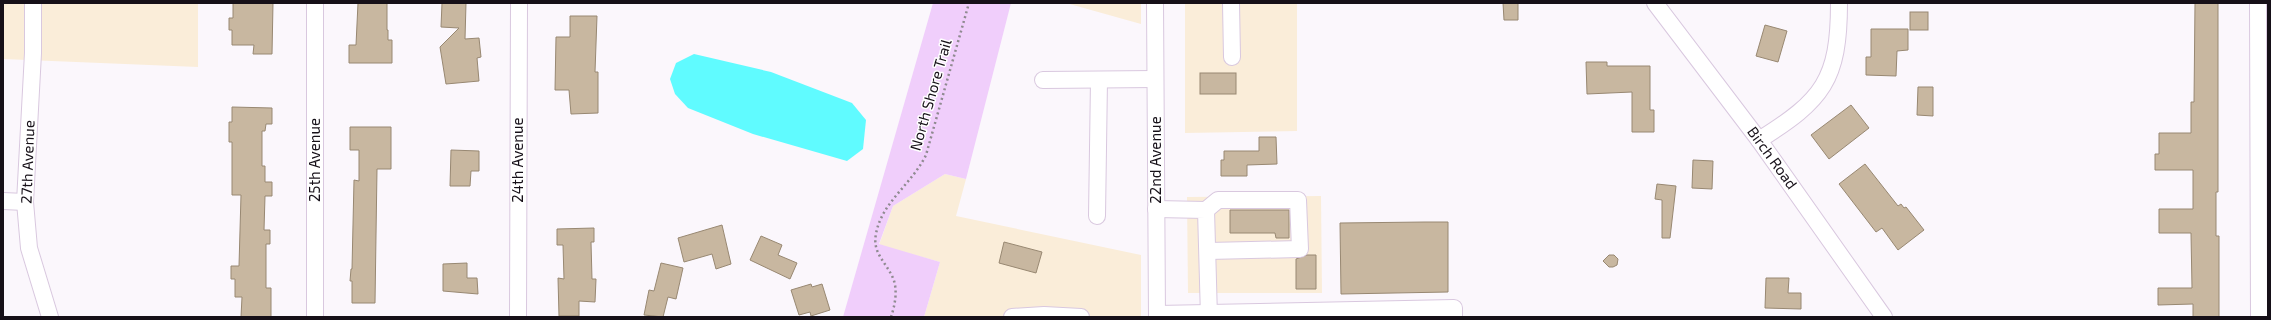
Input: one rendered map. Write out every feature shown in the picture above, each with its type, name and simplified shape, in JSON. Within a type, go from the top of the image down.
[{"type":"street","name":"27th Avenue","points":[[33,3],[33,53],[25,202],[29,248],[50,317]]},
{"type":"street","name":"25th Avenue","points":[[315,3],[315,317]]},
{"type":"street","name":"24th Avenue","points":[[518,317],[519,3]]},
{"type":"street","name":"22nd Avenue","points":[[1155,3],[1157,315]]},
{"type":"street","points":[[1231,3],[1232,57]]},
{"type":"street","name":"Birch Road","points":[[1655,3],[1760,140],[1884,317]]},
{"type":"street","points":[[1760,140],[1804,109],[1824,84],[1836,58],[1839,27],[1838,3]]},
{"type":"street","points":[[2258,3],[2259,317]]},
{"type":"street","points":[[1043,80],[1155,79]]},
{"type":"street","points":[[1097,216],[1100,80]]},
{"type":"street","points":[[1156,209],[1206,210],[1218,200],[1298,200],[1300,249],[1208,252]]},
{"type":"street","points":[[3,201],[25,202]]},
{"type":"street","points":[[1206,210],[1209,315]]},
{"type":"street","points":[[1157,315],[1209,315],[1454,308],[1454,317]]},
{"type":"street","points":[[1012,317],[1044,315],[1081,317]]},
{"type":"path","name":"North Shore Trail","points":[[892,317],[896,291],[893,278],[877,254],[875,245],[876,234],[880,218],[887,206],[913,178],[926,155],[969,3]]},
{"type":"shaded area","points":[[3,3],[198,3],[198,67],[3,59]]},
{"type":"shaded area","points":[[933,3],[1011,3],[966,179],[945,174],[893,206],[879,244],[940,262],[924,317],[843,317]]},
{"type":"shaded area","points":[[1066,3],[1141,3],[1141,24]]},
{"type":"shaded area","points":[[1185,3],[1297,3],[1297,131],[1185,133]]},
{"type":"shaded area","points":[[945,174],[966,179],[956,216],[1141,255],[1141,317],[924,317],[940,262],[879,245],[893,206]]},
{"type":"shaded area","points":[[1321,196],[1322,293],[1188,293],[1187,197]]},
{"type":"water","points":[[694,54],[771,72],[852,103],[866,120],[863,149],[847,161],[753,134],[688,108],[675,94],[670,79],[676,63]]},
{"type":"building","points":[[233,3],[273,3],[272,54],[253,54],[254,45],[232,45],[232,30],[229,30],[229,18],[233,18]]},
{"type":"building","points":[[358,3],[387,3],[387,30],[388,40],[392,40],[392,63],[349,63],[349,45],[356,45]]},
{"type":"building","points":[[442,3],[466,3],[465,39],[479,38],[481,57],[477,58],[479,81],[446,84],[440,47],[459,28],[441,27]]},
{"type":"building","points":[[1503,3],[1518,3],[1518,20],[1504,20]]},
{"type":"building","points":[[2195,3],[2218,3],[2218,192],[2216,192],[2216,236],[2219,236],[2219,317],[2193,317],[2193,304],[2158,305],[2158,288],[2192,288],[2191,233],[2159,233],[2159,209],[2193,209],[2193,170],[2155,170],[2155,154],[2159,154],[2159,133],[2191,133],[2191,102],[2194,102]]},
{"type":"building","points":[[1910,12],[1928,12],[1928,30],[1910,30]]},
{"type":"building","points":[[570,16],[597,16],[595,72],[598,72],[598,113],[571,114],[569,90],[555,90],[556,37],[570,37]]},
{"type":"building","points":[[1765,25],[1787,31],[1778,62],[1756,56]]},
{"type":"building","points":[[1871,29],[1908,29],[1908,50],[1897,51],[1896,76],[1866,75],[1866,57],[1871,57]]},
{"type":"building","points":[[1586,62],[1607,62],[1607,66],[1650,66],[1650,110],[1654,110],[1654,132],[1632,132],[1632,92],[1587,94]]},
{"type":"building","points":[[1200,73],[1236,73],[1236,94],[1200,94]]},
{"type":"building","points":[[1918,87],[1933,87],[1933,116],[1917,115]]},
{"type":"building","points":[[1851,105],[1869,128],[1829,159],[1811,135]]},
{"type":"building","points":[[232,107],[272,108],[272,124],[266,124],[265,131],[262,131],[262,166],[265,166],[265,182],[272,182],[272,196],[265,196],[264,230],[270,230],[270,244],[266,244],[266,288],[271,288],[271,317],[241,317],[242,297],[235,297],[235,279],[231,279],[231,266],[239,266],[241,195],[232,195],[232,142],[229,142],[229,122],[232,122]]},
{"type":"building","points":[[350,127],[391,127],[391,169],[377,169],[375,303],[352,303],[352,281],[350,281],[352,269],[354,180],[359,181],[359,150],[350,150]]},
{"type":"building","points":[[1259,137],[1276,137],[1277,164],[1247,165],[1247,176],[1221,176],[1221,160],[1224,160],[1224,151],[1259,151]]},
{"type":"building","points":[[451,150],[479,151],[479,171],[471,171],[470,186],[450,186]]},
{"type":"building","points":[[1693,160],[1713,161],[1712,189],[1692,188]]},
{"type":"building","points":[[1865,164],[1898,206],[1901,204],[1904,208],[1906,207],[1924,230],[1898,250],[1882,228],[1876,232],[1839,184]]},
{"type":"building","points":[[1657,184],[1676,186],[1670,238],[1662,238],[1662,200],[1655,199]]},
{"type":"building","points":[[1230,210],[1289,210],[1289,238],[1276,238],[1275,233],[1230,233]]},
{"type":"building","points":[[1448,222],[1448,292],[1341,294],[1340,223]]},
{"type":"building","points":[[722,225],[731,264],[716,269],[712,254],[684,262],[678,238]]},
{"type":"building","points":[[594,228],[594,242],[591,242],[592,279],[596,279],[595,302],[579,301],[579,316],[559,316],[558,278],[564,279],[563,245],[557,245],[557,229]]},
{"type":"building","points":[[761,236],[782,245],[778,255],[797,263],[790,279],[750,260]]},
{"type":"building","points":[[1004,242],[1042,252],[1036,273],[999,263]]},
{"type":"building","points":[[1307,255],[1316,255],[1316,289],[1296,289],[1296,259]]},
{"type":"building","points":[[1609,255],[1614,255],[1618,259],[1617,265],[1609,267],[1603,261]]},
{"type":"building","points":[[467,263],[467,278],[477,278],[478,294],[443,291],[443,264]]},
{"type":"building","points":[[661,263],[683,268],[676,299],[668,297],[663,317],[644,315],[649,290],[654,291]]},
{"type":"building","points":[[1766,278],[1789,278],[1788,293],[1801,293],[1801,309],[1765,308]]},
{"type":"building","points":[[811,284],[812,287],[822,284],[830,310],[811,316],[810,312],[799,315],[791,290]]}]
